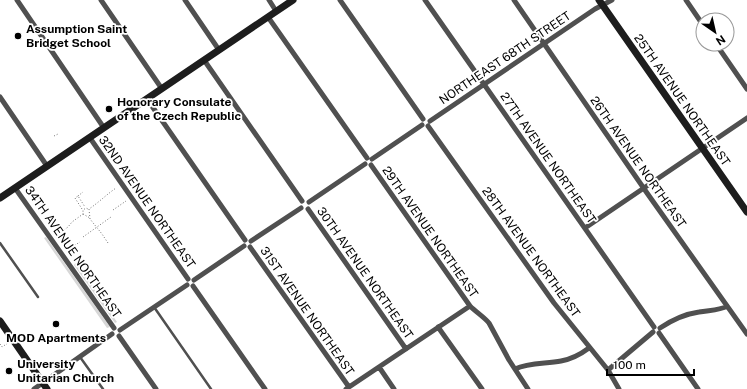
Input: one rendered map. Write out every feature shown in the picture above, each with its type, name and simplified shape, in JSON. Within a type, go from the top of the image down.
[{"type":"main road","points":[[0,198],[293,0]]},
{"type":"main road","name":"25TH AVENUE NORTHEAST","points":[[601,2],[747,212]]},
{"type":"main road","points":[[0,321],[47,389]]},
{"type":"street","name":"32ND AVENUE NORTHEAST","points":[[17,0],[104,128]]},
{"type":"street","points":[[101,0],[162,89]]},
{"type":"street","points":[[185,0],[219,50]]},
{"type":"street","points":[[269,0],[276,11]]},
{"type":"street","points":[[340,0],[424,119],[426,118],[427,124]]},
{"type":"street","name":"27TH AVENUE NORTHEAST","points":[[425,0],[698,389]]},
{"type":"street","name":"26TH AVENUE NORTHEAST","points":[[514,0],[747,334]]},
{"type":"street","name":"NORTHEAST 68TH STREET","points":[[309,202],[368,160],[427,124],[601,2],[612,0]]},
{"type":"street","points":[[686,0],[695,13]]},
{"type":"street","points":[[268,17],[368,160]]},
{"type":"street","points":[[722,52],[747,89]]},
{"type":"street","name":"30TH AVENUE NORTHEAST","points":[[204,60],[302,201]]},
{"type":"street","points":[[0,97],[47,166]]},
{"type":"street","name":"31ST AVENUE NORTHEAST","points":[[147,99],[348,388]]},
{"type":"street","points":[[585,228],[747,118]]},
{"type":"street","name":"28TH AVENUE NORTHEAST","points":[[427,124],[554,303],[608,370],[619,389]]},
{"type":"street","name":"32ND AVENUE NORTHEAST","points":[[90,138],[188,279]]},
{"type":"street","name":"29TH AVENUE NORTHEAST","points":[[368,160],[367,166],[371,165],[470,306],[475,312],[486,320],[528,389]]},
{"type":"street","name":"34TH AVENUE NORTHEAST","points":[[15,188],[114,328]]},
{"type":"street","points":[[187,285],[186,281],[188,279],[191,278],[194,280],[301,208],[304,210],[308,209],[310,205],[309,202],[306,200],[302,201],[300,204],[301,208]]},
{"type":"street","name":"30TH AVENUE NORTHEAST","points":[[308,209],[406,349]]},
{"type":"street","points":[[112,334],[119,336],[121,333],[120,330],[154,307],[187,285],[193,286],[195,283],[194,280]]},
{"type":"street","name":"32ND AVENUE NORTHEAST","points":[[193,286],[265,389]]},
{"type":"street","points":[[348,388],[470,306]]},
{"type":"street","points":[[608,370],[656,330],[671,321],[698,312],[720,310],[727,306]]},
{"type":"street","points":[[34,389],[112,334],[114,328],[117,327],[120,330]]},
{"type":"street","points":[[438,327],[482,389]]},
{"type":"street","name":"34TH AVENUE NORTHEAST","points":[[119,336],[156,389]]},
{"type":"street","points":[[515,369],[527,364],[568,360],[583,353],[589,348]]},
{"type":"street","points":[[379,367],[394,389]]},
{"type":"lane","points":[[0,243],[38,297]]},
{"type":"lane","points":[[154,307],[211,389]]},
{"type":"lane","points":[[80,357],[103,389]]},
{"type":"path","points":[[54,136],[58,134]]},
{"type":"path","points":[[89,210],[116,188]]},
{"type":"path","points":[[72,200],[84,192]]},
{"type":"path","points":[[78,196],[89,210],[90,219]]},
{"type":"path","points":[[75,198],[83,210],[83,214]]},
{"type":"path","points":[[113,210],[126,201]]},
{"type":"path","points":[[83,214],[90,219],[108,243]]},
{"type":"path","points":[[57,235],[83,214]]},
{"type":"path","points":[[83,237],[111,217]]},
{"type":"path","points":[[68,250],[80,242]]},
{"type":"path","points":[[0,344],[2,348],[8,343]]},
{"type":"shaded area","points":[[46,237],[110,327],[107,328],[44,238]]},
{"type":"shaded area","points":[[76,263],[117,322],[115,323],[74,265]]},
{"type":"place","name":"Assumption Saint Bridget School","points":[[18,36]]},
{"type":"place","name":"Honorary Consulate of the Czech Republic","points":[[109,109]]},
{"type":"place","name":"MOD Apartments","points":[[56,324]]},
{"type":"place","name":"University Unitarian Church","points":[[9,371]]}]
